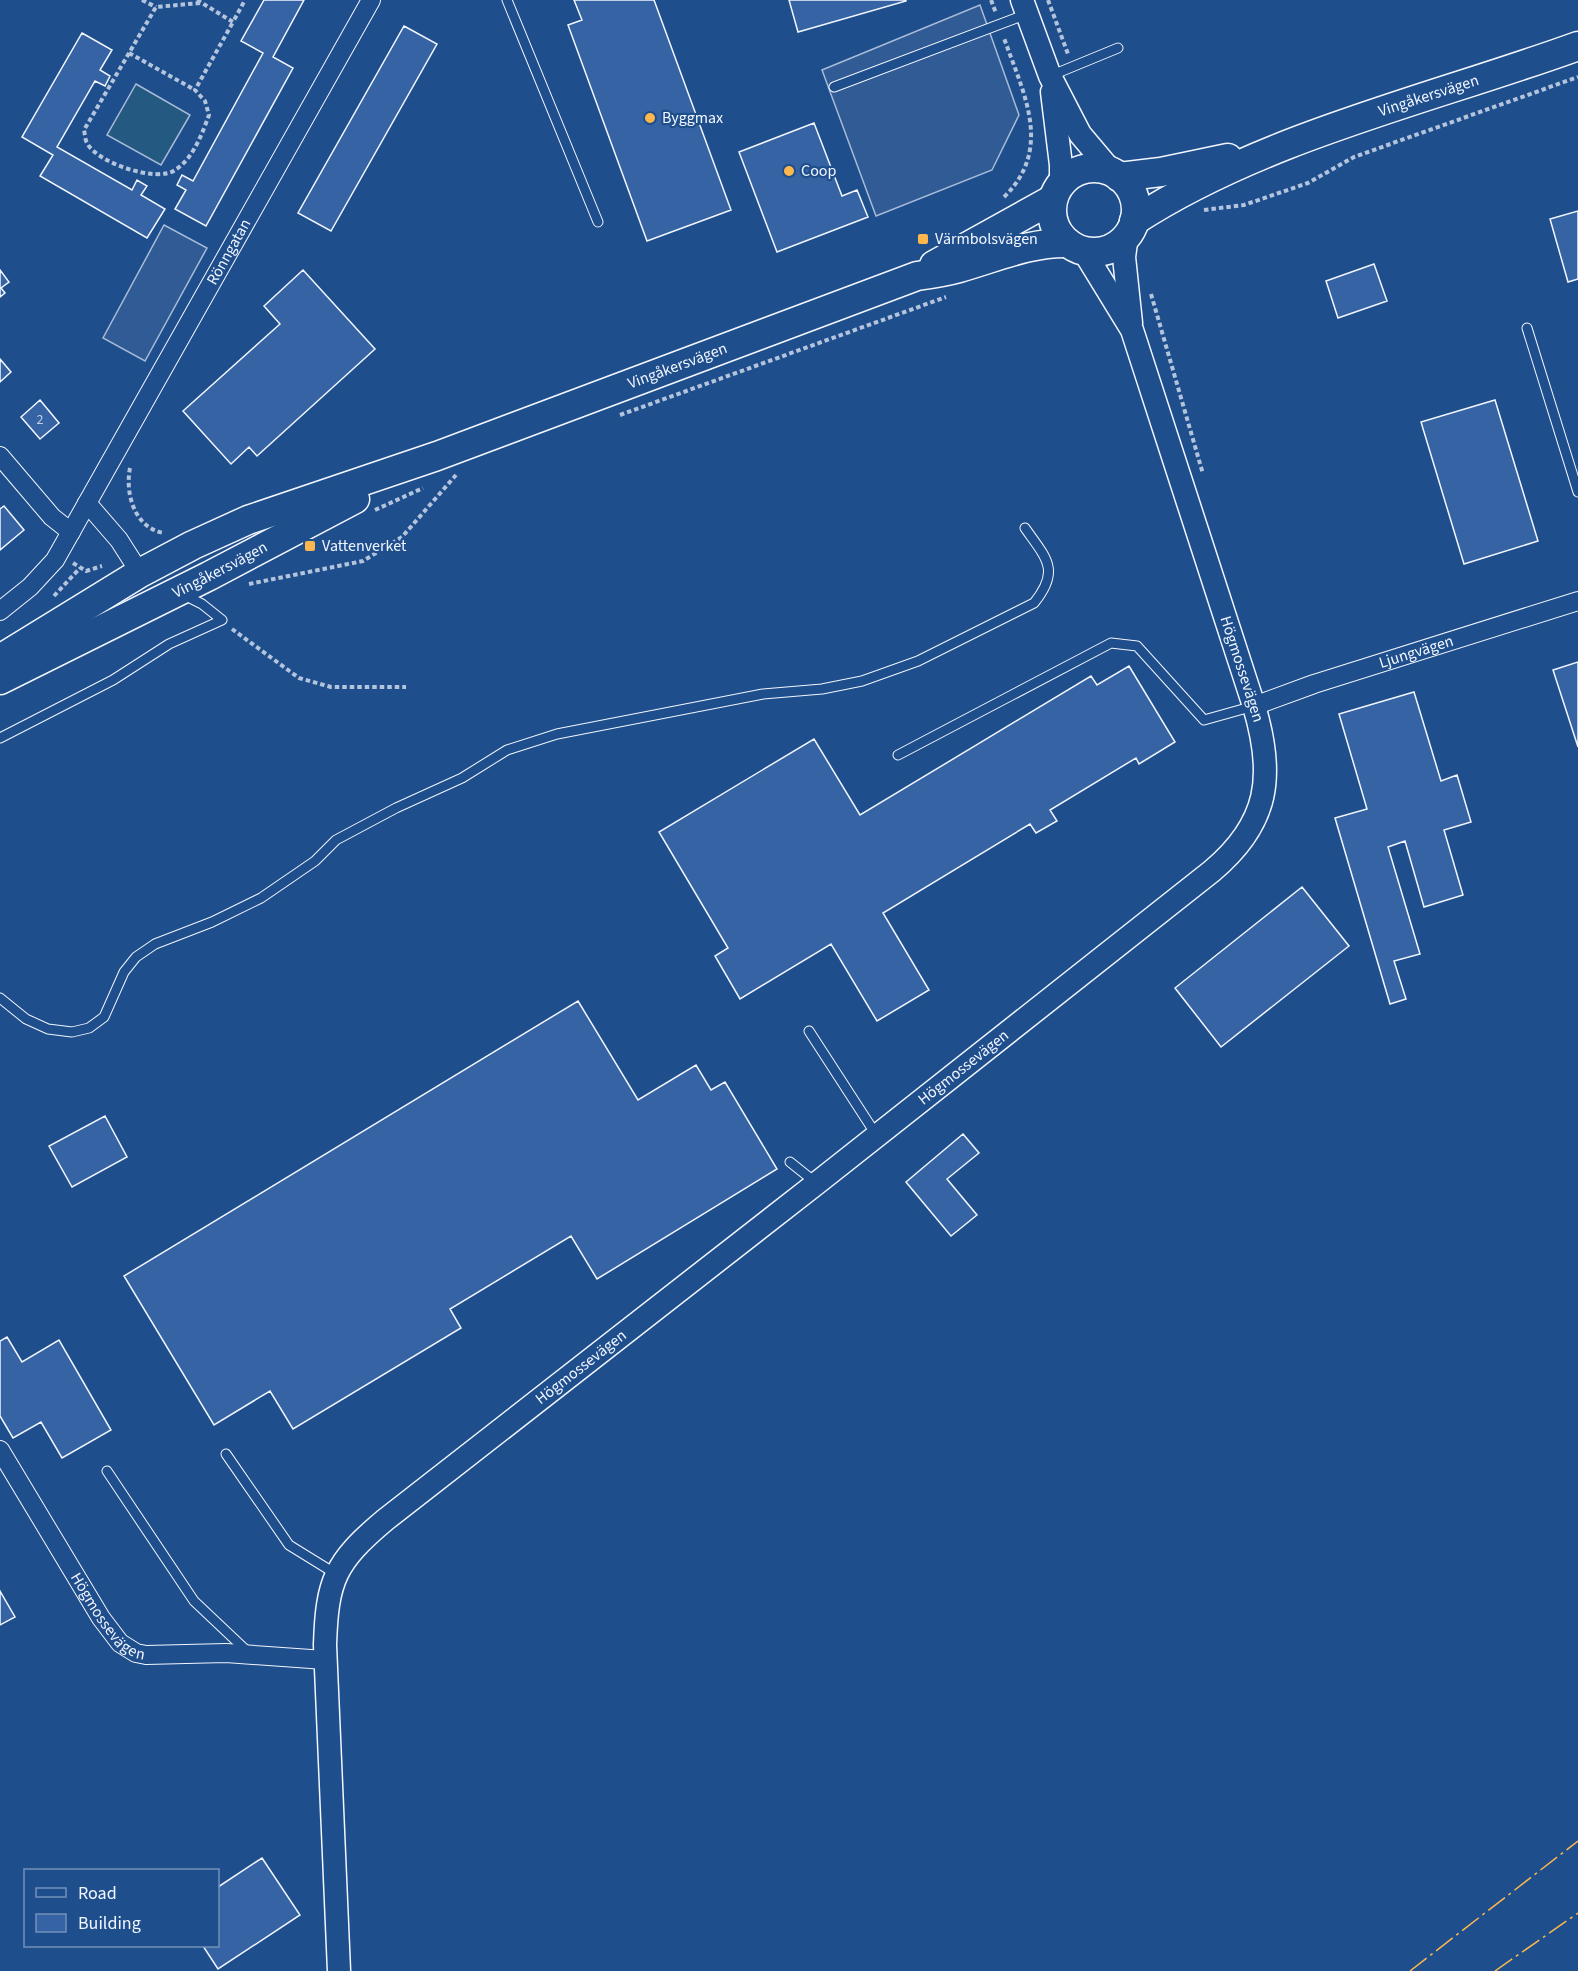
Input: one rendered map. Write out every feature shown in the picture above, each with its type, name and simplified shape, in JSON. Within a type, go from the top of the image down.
[{"type":"main road","name":"Vingåkersvägen","points":[[917,276],[956,269],[1026,247],[1048,243],[1107,249],[1171,197],[1280,147],[1578,46]]},
{"type":"main road","name":"Vingåkersvägen","points":[[0,680],[154,602],[448,464],[917,276],[1057,191],[1073,173],[1097,168],[1116,174],[1161,172],[1280,147]]},
{"type":"main road","points":[[1116,174],[1134,197],[1130,228]]},
{"type":"main road","points":[[1057,191],[1054,222],[1075,246]]},
{"type":"main road","name":"Vingåkersvägen","points":[[0,659],[140,573],[248,520],[448,464]]},
{"type":"main road","points":[[140,573],[154,602]]},
{"type":"street","name":"Rönngatan","points":[[71,532],[370,0]]},
{"type":"street","points":[[1025,7],[1050,76],[1080,134],[1116,174]]},
{"type":"street","points":[[1050,76],[1061,165],[1057,191]]},
{"type":"street","name":"Högmossevägen","points":[[339,1971],[325,1660],[326,1603],[336,1574],[362,1539],[817,1184],[1232,854],[1255,822],[1263,796],[1265,762],[1262,733],[1233,647],[1198,528],[1132,330],[1124,257],[1130,228]]},
{"type":"street","name":"Högmossevägen","points":[[1075,246],[1132,330]]},
{"type":"street","points":[[0,456],[52,517],[71,532],[55,560],[30,587],[0,611]]},
{"type":"street","points":[[87,503],[119,540],[140,573]]},
{"type":"street","name":"Ljungvägen","points":[[1254,706],[1314,684],[1578,601]]},
{"type":"street","name":"Högmossevägen","points":[[0,1450],[101,1618],[120,1643],[136,1653],[146,1655],[251,1654],[325,1660]]},
{"type":"lane","points":[[507,0],[598,222]]},
{"type":"lane","points":[[834,87],[1000,25],[1025,7]]},
{"type":"lane","points":[[1050,76],[1118,48]]},
{"type":"lane","points":[[1527,328],[1578,492]]},
{"type":"lane","points":[[0,998],[26,1019],[48,1029],[72,1032],[89,1028],[104,1017],[124,972],[136,957],[155,944],[212,922],[261,898],[315,861],[336,840],[396,808],[462,778],[507,750],[557,734],[763,694],[822,689],[862,681],[918,661],[1034,603],[1041,595],[1047,587],[1049,562],[1025,528]]},
{"type":"lane","points":[[0,738],[113,680],[169,644],[222,620],[202,604],[184,595],[154,602]]},
{"type":"lane","points":[[898,755],[1111,643],[1137,646],[1204,720],[1254,706]]},
{"type":"lane","points":[[809,1031],[877,1136]]},
{"type":"lane","points":[[790,1162],[817,1184]]},
{"type":"lane","points":[[226,1454],[289,1545],[336,1574]]},
{"type":"lane","points":[[106,1471],[194,1601],[251,1654]]},
{"type":"path","points":[[142,0],[156,7],[199,1],[233,22]]},
{"type":"path","points":[[195,90],[245,0]]},
{"type":"path","points":[[991,0],[1030,117],[1032,131],[1028,162],[1022,175],[1006,196]]},
{"type":"path","points":[[129,53],[195,90],[205,101],[209,115],[186,161],[174,172],[158,176],[116,164],[97,155],[87,143],[84,130],[129,53],[156,7]]},
{"type":"path","points":[[1197,213],[1244,206],[1308,183],[1354,157],[1578,77]]},
{"type":"path","points":[[1148,284],[1204,476]]},
{"type":"path","points":[[611,418],[948,296]]},
{"type":"path","points":[[133,459],[129,468],[128,492],[133,507],[149,527],[160,533],[171,534]]},
{"type":"path","points":[[241,586],[363,561],[402,537],[448,464]]},
{"type":"path","points":[[222,620],[247,642],[299,678],[331,687],[406,687]]},
{"type":"shaded area","points":[[980,5],[1019,115],[992,170],[876,216],[822,70]]},
{"type":"shaded area","points":[[136,84],[190,115],[161,165],[107,135]]},
{"type":"shaded area","points":[[164,225],[207,248],[145,361],[103,338]]},
{"type":"building","points":[[264,0],[304,0],[273,57],[293,68],[206,226],[175,209],[186,190],[177,185],[182,175],[193,181],[263,53],[241,41]]},
{"type":"building","name":"Byggmax","points":[[574,0],[654,0],[731,210],[647,241],[568,25],[582,20]]},
{"type":"building","points":[[789,0],[906,0],[906,1],[798,32]]},
{"type":"building","points":[[404,26],[437,44],[331,231],[298,213]]},
{"type":"building","points":[[82,33],[112,50],[100,70],[110,76],[105,86],[95,81],[57,147],[132,190],[137,180],[147,186],[141,195],[165,209],[147,238],[40,176],[53,155],[22,137]]},
{"type":"building","name":"Coop","points":[[814,123],[842,196],[857,190],[868,217],[777,252],[739,152]]},
{"type":"building","points":[[1578,211],[1578,279],[1568,282],[1550,219]]},
{"type":"building","points":[[1374,264],[1387,301],[1338,318],[1326,281]]},
{"type":"building","points":[[0,270],[9,282],[1,288],[5,293],[0,297]]},
{"type":"building","points":[[303,270],[375,349],[257,456],[249,447],[231,464],[183,411],[280,324],[264,306]]},
{"type":"building","points":[[0,359],[11,372],[0,382]]},
{"type":"building","points":[[40,400],[59,423],[40,439],[21,417]]},
{"type":"building","points":[[1495,400],[1538,541],[1464,564],[1421,422]]},
{"type":"building","points":[[4,506],[24,530],[0,550],[0,509]]},
{"type":"building","points":[[1578,662],[1578,747],[1553,670]]},
{"type":"building","points":[[1129,666],[1175,742],[1139,764],[1136,758],[1050,810],[1057,821],[1036,833],[1030,824],[883,913],[929,990],[877,1021],[831,944],[740,999],[715,956],[728,948],[659,832],[814,739],[860,815],[1091,676],[1097,685]]},
{"type":"building","points":[[1414,692],[1441,781],[1457,775],[1471,822],[1444,830],[1463,895],[1424,907],[1405,841],[1388,847],[1420,954],[1394,961],[1406,999],[1390,1004],[1335,818],[1367,809],[1339,714]]},
{"type":"building","points":[[1302,887],[1349,946],[1221,1047],[1175,988]]},
{"type":"building","points":[[578,1001],[638,1100],[696,1065],[711,1090],[725,1082],[777,1169],[597,1279],[571,1236],[450,1309],[461,1328],[293,1429],[270,1391],[214,1425],[124,1276]]},
{"type":"building","points":[[105,1116],[127,1157],[72,1187],[49,1146]]},
{"type":"building","points":[[963,1134],[979,1153],[947,1179],[977,1215],[951,1236],[906,1182]]},
{"type":"building","points":[[7,1337],[22,1362],[59,1340],[111,1430],[62,1458],[41,1422],[13,1438],[0,1416],[0,1341]]},
{"type":"building","points":[[0,1591],[15,1617],[0,1625]]},
{"type":"building","points":[[262,1858],[300,1915],[218,1969],[204,1947],[219,1947],[219,1886]]},
{"type":"power","points":[[1410,1971],[1578,1841]]},
{"type":"power","points":[[1495,1971],[1578,1913]]},
{"type":"place","name":"Byggmax","points":[[650,118]]},
{"type":"place","name":"Coop","points":[[789,171]]},
{"type":"place","name":"Värmbolsvägen","points":[[923,239]]},
{"type":"place","name":"Vattenverket","points":[[310,546]]}]
